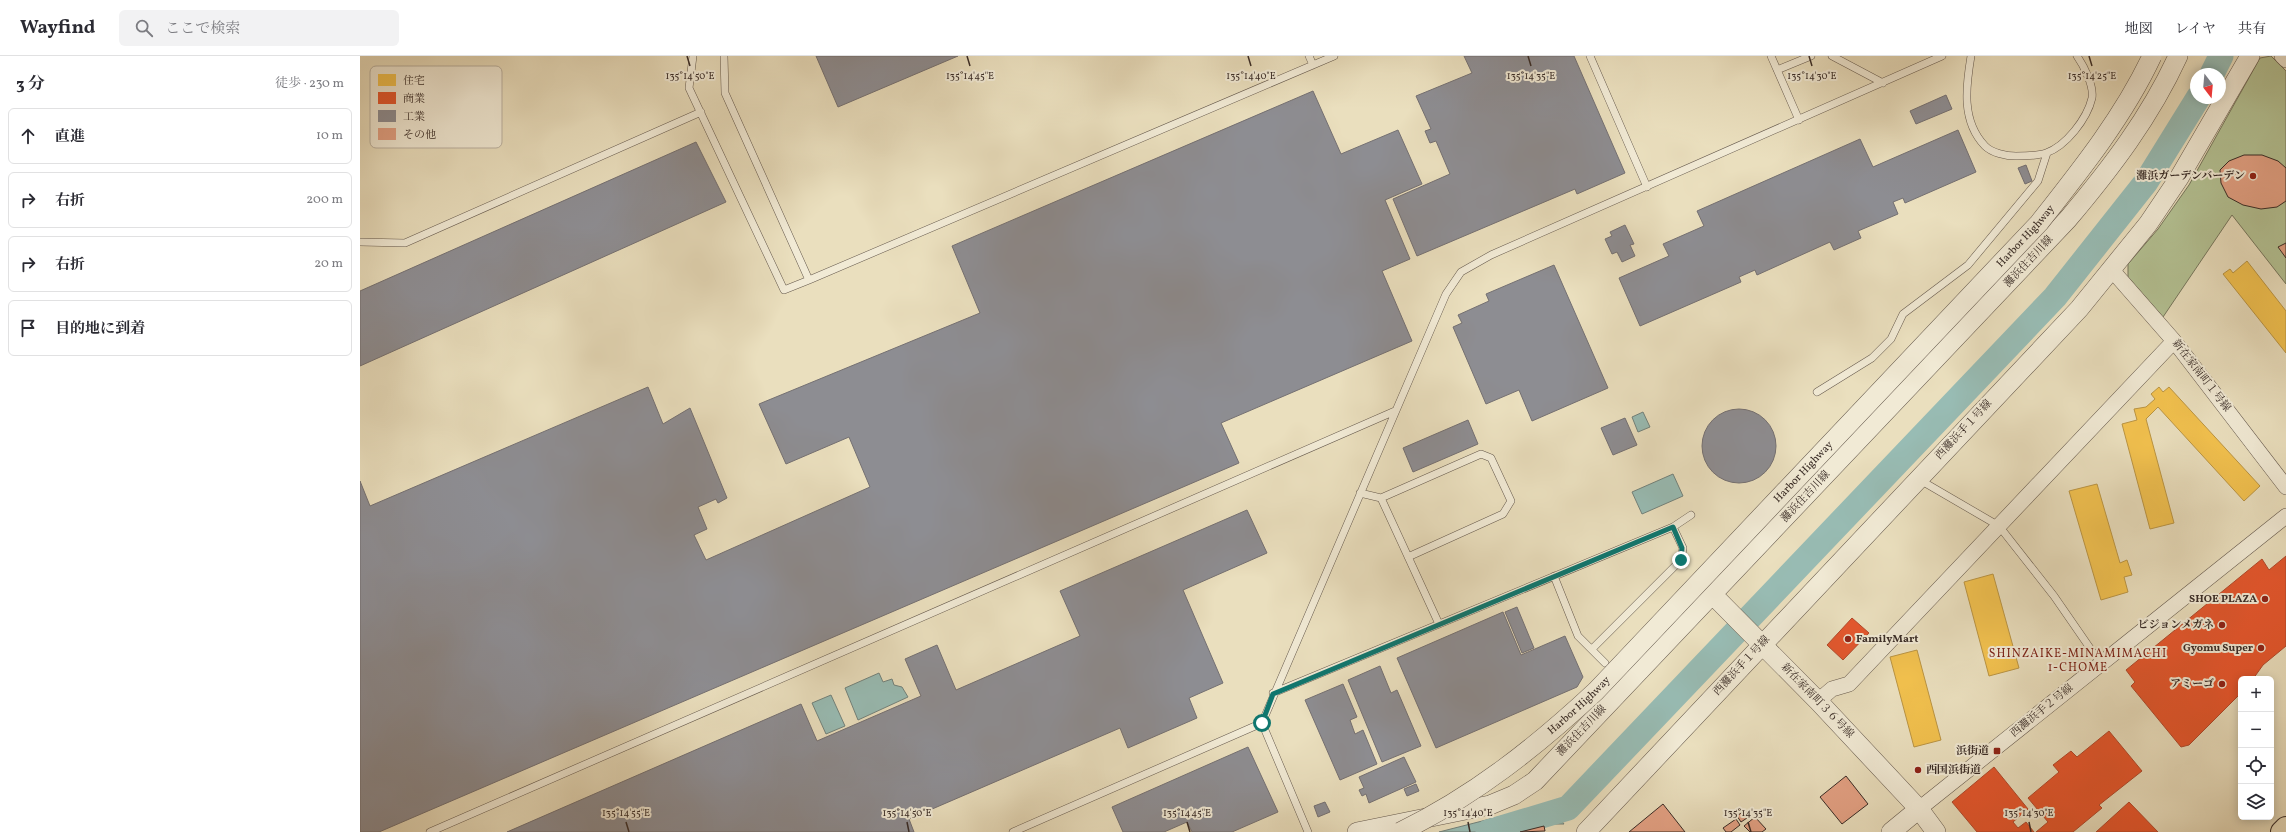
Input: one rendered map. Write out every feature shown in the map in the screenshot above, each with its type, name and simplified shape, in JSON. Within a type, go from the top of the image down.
[{"type":"highway","points":[[2282,832],[2286,828]]},
{"type":"street","name":"Harbor Highway","points":[[1400,832],[1456,803],[1490,781],[1557,727],[1596,691],[2039,223],[2079,172],[2114,121],[2152,56]]},
{"type":"street","name":"Harbor Highway","points":[[1430,832],[1461,813],[1515,774],[1602,696],[2006,272],[2047,227],[2083,179],[2121,125],[2161,56]]},
{"type":"street","name":"灘浜住吉川線","points":[[1357,832],[1490,805],[1514,795],[1535,781],[2068,220],[2110,169],[2146,118],[2178,56]]},
{"type":"street","name":"西灘浜手１号線","points":[[1586,832],[1640,775],[1756,638],[1918,479],[2079,309],[2148,224],[2179,178],[2250,56]]},
{"type":"street","points":[[2282,56],[2286,60]]},
{"type":"street","name":"新在家南町１号線","points":[[2111,269],[2174,341],[2286,487]]},
{"type":"street","points":[[1818,701],[1832,689],[1849,684],[2174,341]]},
{"type":"street","name":"西灘浜手２号線","points":[[1891,832],[2286,516]]},
{"type":"street","name":"新在家南町３６号線","points":[[1713,595],[1818,701],[1919,810],[1936,832]]},
{"type":"lane","points":[[694,56],[689,88],[784,290],[1334,56]]},
{"type":"lane","points":[[724,56],[725,93],[809,280]]},
{"type":"lane","points":[[1309,56],[1313,65]]},
{"type":"lane","points":[[1590,56],[1647,187]]},
{"type":"lane","points":[[1771,56],[1799,120]]},
{"type":"lane","points":[[1777,70],[1810,56]]},
{"type":"lane","points":[[1832,56],[1883,83]]},
{"type":"lane","points":[[1308,832],[1262,723],[1273,694],[1446,294],[1461,272],[1491,255],[1942,56]]},
{"type":"lane","points":[[1971,56],[1966,84],[1967,107],[1973,127],[1985,147],[2006,156],[2047,153],[2065,141],[2083,119],[2092,97],[2086,70],[2077,56]]},
{"type":"lane","points":[[360,242],[405,243],[701,112]]},
{"type":"lane","points":[[1816,392],[1872,358],[1891,339],[1903,314],[1968,265],[2038,181],[2047,153]]},
{"type":"lane","points":[[430,832],[1395,411]]},
{"type":"lane","points":[[1360,493],[1381,498],[1481,454],[1491,458],[1511,501],[1503,514],[1408,558]]},
{"type":"lane","points":[[1918,479],[1999,526],[2054,596],[2101,664]]},
{"type":"lane","points":[[1381,498],[1438,624]]},
{"type":"lane","points":[[1273,694],[1673,527],[1691,515]]},
{"type":"lane","points":[[1592,649],[1681,560],[1682,548],[1673,527]]},
{"type":"lane","points":[[1554,576],[1578,636],[1605,663]]},
{"type":"lane","points":[[1013,832],[1262,723]]},
{"type":"green space","points":[[2271,56],[2286,71],[2286,284],[2232,215],[2163,317],[2128,277],[2128,264],[2158,229],[2189,185],[2260,58]]},
{"type":"water","points":[[1643,412],[1650,427],[1638,432],[1632,417]]},
{"type":"water","points":[[1673,474],[1683,496],[1642,514],[1632,492]]},
{"type":"water","points":[[879,673],[883,682],[892,679],[894,685],[902,687],[908,697],[858,720],[845,688]]},
{"type":"water","points":[[831,695],[845,726],[826,734],[812,703]]},
{"type":"water","points":[[1549,804],[1564,824],[1548,824],[1516,832],[1439,832]]},
{"type":"building: 住宅","points":[[2247,261],[2286,311],[2286,353],[2223,274],[2230,269],[2233,273]]},
{"type":"building: 住宅","points":[[2159,387],[2163,392],[2169,387],[2260,486],[2244,501],[2158,407],[2146,419],[2174,523],[2150,529],[2122,424],[2137,420],[2134,409],[2146,407],[2155,399],[2151,394]]},
{"type":"building: 住宅","points":[[2097,484],[2120,563],[2127,560],[2132,575],[2124,577],[2128,592],[2101,600],[2069,491]]},
{"type":"building: 住宅","points":[[1993,574],[2019,668],[1989,676],[1964,582]]},
{"type":"building: 住宅","points":[[1917,650],[1941,740],[1914,747],[1890,657]]},
{"type":"building: 商業","points":[[2286,556],[2286,646],[2263,665],[2255,676],[2238,676],[2238,696],[2189,745],[2181,747],[2131,686],[2135,682],[2126,670],[2262,559],[2269,570]]},
{"type":"building: 商業","name":"FamilyMart","points":[[1852,618],[1869,633],[1843,660],[1827,645]]},
{"type":"building: 商業","points":[[2109,731],[2142,771],[2099,805],[2102,808],[2073,832],[2036,832],[2048,822],[2028,798],[2059,772],[2053,765],[2071,751],[2077,757]]},
{"type":"building: 商業","points":[[1994,767],[2028,809],[2013,822],[2018,828],[2026,822],[2034,832],[1977,832],[1952,802]]},
{"type":"building: 商業","points":[[2129,802],[2158,832],[2096,832]]},
{"type":"building: 工業","points":[[816,56],[958,56],[838,107]]},
{"type":"building: 工業","points":[[1464,56],[1574,56],[1625,173],[1577,194],[1575,189],[1417,256],[1393,199],[1450,174],[1436,141],[1430,143],[1425,131],[1431,129],[1416,96],[1472,73]]},
{"type":"building: 工業","points":[[1313,91],[1341,154],[1398,130],[1422,184],[1385,200],[1410,259],[1382,271],[1412,341],[1221,423],[1239,463],[379,832],[360,832],[360,481],[370,506],[648,387],[663,424],[690,408],[727,498],[718,503],[716,499],[698,507],[707,529],[694,535],[706,560],[870,487],[849,437],[786,464],[759,404],[980,313],[952,246]]},
{"type":"building: 工業","points":[[1946,95],[1952,109],[1916,124],[1910,111]]},
{"type":"building: 工業","points":[[1958,130],[1976,172],[1905,203],[1903,198],[1893,202],[1898,214],[1858,231],[1861,238],[1834,250],[1830,242],[1757,275],[1755,270],[1739,277],[1741,282],[1640,326],[1619,278],[1669,256],[1663,244],[1704,226],[1697,211],[1860,139],[1873,167]]},
{"type":"building: 工業","points":[[696,142],[726,202],[360,366],[360,291]]},
{"type":"building: 工業","points":[[2026,165],[2032,181],[2025,184],[2018,168]]},
{"type":"building: 工業","points":[[1625,225],[1634,244],[1630,245],[1635,256],[1622,262],[1617,252],[1612,254],[1605,239],[1612,236],[1610,232]]},
{"type":"building: 工業","points":[[1554,265],[1608,388],[1532,421],[1519,390],[1486,404],[1453,327],[1462,323],[1458,315],[1489,301],[1486,294]]},
{"type":"building: 工業","points":[[1739,409],[1760,415],[1770,425],[1776,446],[1770,467],[1760,477],[1739,483],[1718,477],[1708,467],[1702,446],[1708,425],[1718,415]]},
{"type":"building: 工業","points":[[1625,418],[1637,445],[1613,455],[1601,428]]},
{"type":"building: 工業","points":[[1468,420],[1478,444],[1413,472],[1403,448]]},
{"type":"building: 工業","points":[[1247,510],[1267,553],[1183,590],[1223,683],[1189,698],[1197,718],[1128,748],[1120,728],[909,819],[914,832],[507,832],[801,704],[817,741],[921,696],[905,659],[937,645],[956,690],[1080,636],[1060,591]]},
{"type":"building: 工業","points":[[1517,607],[1534,648],[1522,653],[1505,612]]},
{"type":"building: 工業","points":[[1503,612],[1521,655],[1565,636],[1583,677],[1577,687],[1436,748],[1397,658]]},
{"type":"building: 工業","points":[[1380,666],[1391,693],[1397,690],[1421,746],[1382,762],[1348,680]]},
{"type":"building: 工業","points":[[1343,684],[1357,717],[1350,720],[1355,734],[1363,730],[1377,764],[1340,780],[1305,700]]},
{"type":"building: 工業","points":[[1248,747],[1278,812],[1232,832],[1192,832],[1187,822],[1164,832],[1123,832],[1112,807]]},
{"type":"building: 工業","points":[[1404,757],[1416,782],[1369,803],[1366,794],[1362,796],[1359,790],[1364,788],[1359,777]]},
{"type":"building: 工業","points":[[1416,784],[1419,791],[1407,796],[1404,789]]},
{"type":"building: 工業","points":[[1325,802],[1330,812],[1318,817],[1314,806]]},
{"type":"building: その他","name":"灘浜ガーデンバーデン","points":[[2244,155],[2262,155],[2278,161],[2286,168],[2286,201],[2277,207],[2261,209],[2243,205],[2228,197],[2221,183],[2220,170],[2229,161]]},
{"type":"building: その他","points":[[2286,243],[2286,258],[2278,247]]},
{"type":"building: その他","points":[[1846,776],[1868,804],[1842,824],[1820,797]]},
{"type":"building: その他","points":[[1663,804],[1685,832],[1629,832]]},
{"type":"building: その他","points":[[1745,810],[1750,816],[1741,822],[1737,816]]},
{"type":"building: その他","points":[[1755,817],[1766,829],[1762,832],[1750,832],[1744,826]]},
{"type":"building: その他","points":[[1736,819],[1740,825],[1731,832],[1726,832],[1723,828]]},
{"type":"building: その他","points":[[1544,826],[1545,831],[1520,832]]},
{"type":"waterway","points":[[2215,68],[2221,56]]},
{"type":"waterway","points":[[1488,832],[1568,808],[2055,297],[2146,182],[2194,104]]},
{"type":"place","name":"灘浜ガーデンバーデン","points":[[2253,176]]},
{"type":"place","name":"SHOE PLAZA","points":[[2265,599]]},
{"type":"place","name":"ビジョンメガネ","points":[[2222,625]]},
{"type":"place","name":"FamilyMart","points":[[1848,639]]},
{"type":"place","name":"Gyomu Super","points":[[2261,648]]},
{"type":"place","name":"アミーゴ","points":[[2222,684]]},
{"type":"place","name":"浜街道","points":[[1997,751]]},
{"type":"place","name":"西国浜街道","points":[[1918,770]]},
{"type":"district","name":"SHINZAIKE-MINAMIMACHI 1-CHOME","points":[[2078,661]]},
{"type":"route","points":[[1262,723],[1273,694],[1673,527],[1682,548],[1681,560]]}]
